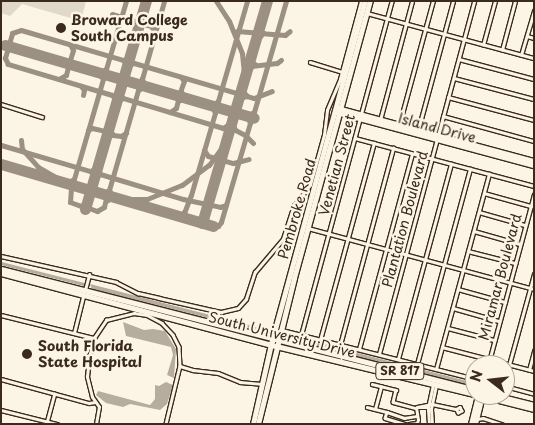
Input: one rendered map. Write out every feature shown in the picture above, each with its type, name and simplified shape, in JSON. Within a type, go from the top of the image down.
[{"type":"main road","name":"Pembroke Road","points":[[337,110],[366,13],[367,1]]},
{"type":"main road","name":"Pembroke Road","points":[[253,424],[261,384],[274,343],[367,1]]},
{"type":"main road","name":"Island Drive","points":[[337,110],[534,162]]},
{"type":"main road","name":"Island Drive","points":[[360,116],[380,120],[399,127],[418,130],[534,165]]},
{"type":"main road","name":"Pembroke Road","points":[[258,424],[274,343],[281,330],[306,227]]},
{"type":"main road","name":"South University Drive","points":[[1,269],[331,359],[465,392]]},
{"type":"main road","name":"South University Drive","points":[[1,273],[84,292]]},
{"type":"main road","name":"South University Drive","points":[[274,343],[360,361],[465,387]]},
{"type":"main road","points":[[331,359],[357,363],[360,361]]},
{"type":"main road","points":[[515,400],[534,405]]},
{"type":"main road","name":"South University Drive","points":[[515,404],[534,409]]},
{"type":"main road","points":[[473,423],[477,405]]},
{"type":"street","points":[[1,256],[116,282],[150,296],[221,312],[237,309],[245,300],[256,270],[284,237],[294,206],[310,185],[324,135],[328,106],[342,72],[361,1]]},
{"type":"street","name":"Venetian Street","points":[[301,335],[392,1]]},
{"type":"street","points":[[380,120],[412,1]]},
{"type":"street","points":[[399,127],[433,1]]},
{"type":"street","points":[[418,130],[454,1]]},
{"type":"street","name":"Plantation Boulevard","points":[[379,354],[474,1]]},
{"type":"street","points":[[483,45],[495,1]]},
{"type":"street","points":[[502,50],[516,1]]},
{"type":"street","points":[[521,55],[534,11]]},
{"type":"street","points":[[366,13],[534,58]]},
{"type":"street","points":[[526,36],[534,38]]},
{"type":"street","points":[[459,59],[534,79]]},
{"type":"street","points":[[310,62],[342,72]]},
{"type":"street","points":[[454,78],[534,100]]},
{"type":"street","points":[[448,97],[534,120]]},
{"type":"street","points":[[1,104],[42,117]]},
{"type":"street","points":[[328,106],[337,110]]},
{"type":"street","points":[[327,110],[337,110]]},
{"type":"street","points":[[443,116],[534,141]]},
{"type":"street","points":[[355,138],[534,186]]},
{"type":"street","points":[[320,340],[374,143]]},
{"type":"street","points":[[340,345],[393,148]]},
{"type":"street","points":[[359,349],[412,154]]},
{"type":"street","points":[[398,359],[451,164]]},
{"type":"street","points":[[417,364],[470,169]]},
{"type":"street","points":[[436,369],[489,174]]},
{"type":"street","points":[[484,193],[531,206]]},
{"type":"street","name":"Miramar Boulevard","points":[[490,355],[534,195]]},
{"type":"street","points":[[479,212],[526,225]]},
{"type":"street","points":[[306,227],[532,289]]},
{"type":"street","points":[[474,231],[520,244]]},
{"type":"street","points":[[468,251],[515,263]]},
{"type":"street","points":[[512,355],[532,289],[534,274]]},
{"type":"street","points":[[74,333],[89,276]]},
{"type":"street","points":[[458,289],[505,302]]},
{"type":"street","points":[[453,308],[499,321]]},
{"type":"street","points":[[96,424],[99,410],[88,386],[88,367],[94,338],[102,324],[108,319],[134,313],[158,320],[170,331],[176,341],[180,366],[166,424]]},
{"type":"street","points":[[1,315],[94,338]]},
{"type":"street","points":[[448,328],[494,340]]},
{"type":"street","points":[[281,330],[465,376]]},
{"type":"street","points":[[442,347],[471,355]]},
{"type":"street","points":[[529,370],[534,351]]},
{"type":"street","points":[[180,366],[193,370],[218,372],[237,382],[261,384]]},
{"type":"street","points":[[515,366],[534,371]]},
{"type":"street","points":[[1,379],[85,402],[95,402]]},
{"type":"street","points":[[372,384],[396,390],[393,402],[416,408],[429,405],[456,409]]},
{"type":"street","points":[[430,424],[429,405],[435,384]]},
{"type":"street","points":[[375,410],[381,386]]},
{"type":"street","points":[[515,389],[534,394]]},
{"type":"street","points":[[46,421],[54,394]]},
{"type":"street","points":[[85,402],[92,397]]},
{"type":"street","points":[[429,405],[430,424]]},
{"type":"street","points":[[367,408],[404,418],[418,416]]},
{"type":"street","points":[[386,412],[385,418],[407,424],[417,423],[416,408]]},
{"type":"street","points":[[1,410],[57,424]]},
{"type":"street","points":[[473,423],[483,418],[502,424]]},
{"type":"shaded area","points":[[1,1],[86,1],[81,21],[22,4],[10,16],[1,13]]},
{"type":"shaded area","points":[[90,284],[269,330],[269,333],[92,289]]},
{"type":"shaded area","points":[[123,322],[144,330],[165,331],[176,349],[174,378],[167,375],[173,355],[171,347],[126,336]]},
{"type":"shaded area","points":[[283,334],[465,380],[465,384],[287,339]]},
{"type":"shaded area","points":[[166,382],[173,385],[167,404],[160,410],[130,404],[123,407],[106,403],[96,395],[98,391],[150,405],[155,399],[155,385],[159,386]]},
{"type":"waterway","points":[[1,263],[84,284]]},
{"type":"taxiway","points":[[126,1],[106,69],[99,73],[103,79],[74,179],[67,183],[71,188],[70,202],[81,206],[87,202],[89,208],[97,211],[104,207],[106,198],[103,194],[109,190],[138,90],[145,86],[142,79],[164,1]]},
{"type":"taxiway","points":[[216,1],[229,21],[242,54],[244,73],[242,90],[247,96],[242,97],[238,102]]},
{"type":"taxiway","points":[[180,216],[184,213],[191,195],[215,113],[212,106],[218,101],[247,1]]},
{"type":"taxiway","points":[[213,226],[218,226],[221,222],[250,123],[247,116],[254,112],[286,1]]},
{"type":"taxiway","points":[[112,14],[135,21],[138,27],[143,24],[151,26],[155,32]]},
{"type":"taxiway","points":[[253,143],[245,135],[235,130],[232,122],[223,128],[123,98],[117,101],[112,95],[8,64],[5,58],[12,33],[21,30],[123,60],[127,65],[134,63],[254,98],[272,91]]},
{"type":"taxiway","points":[[237,31],[285,35],[290,31]]},
{"type":"taxiway","points":[[256,41],[263,33]]},
{"type":"taxiway","points":[[59,79],[66,75],[68,67],[65,62],[70,60],[73,50],[70,44]]},
{"type":"taxiway","points":[[251,57],[252,62],[256,65]]},
{"type":"taxiway","points":[[247,72],[252,66],[277,63],[281,60]]},
{"type":"taxiway","points":[[170,112],[176,108],[178,100],[175,95],[180,92],[184,81],[181,77]]},
{"type":"taxiway","points":[[81,86],[84,90],[83,95]]},
{"type":"taxiway","points":[[178,101],[184,98],[181,91]]},
{"type":"taxiway","points":[[88,130],[92,128],[105,131],[109,128],[113,135],[121,136],[126,133]]},
{"type":"taxiway","points":[[21,140],[22,149],[38,167],[64,182]]},
{"type":"taxiway","points":[[120,199],[147,199],[182,185],[209,165],[227,140]]},
{"type":"taxiway","points":[[1,145],[90,171],[97,168],[100,174],[183,199],[220,207],[226,205]]},
{"type":"taxiway","points":[[204,150],[208,156],[233,163],[249,159]]},
{"type":"taxiway","points":[[106,201],[113,197],[109,190]]},
{"type":"taxiway","points":[[184,212],[185,217],[190,219]]},
{"type":"runway","points":[[85,209],[146,1]]},
{"type":"runway","points":[[202,223],[267,1]]},
{"type":"runway","points":[[5,45],[254,118]]},
{"type":"runway","points":[[1,164],[213,226]]},
{"type":"place","name":"Broward College South Campus","points":[[61,28]]},
{"type":"place","name":"South Florida State Hospital","points":[[27,354]]}]
